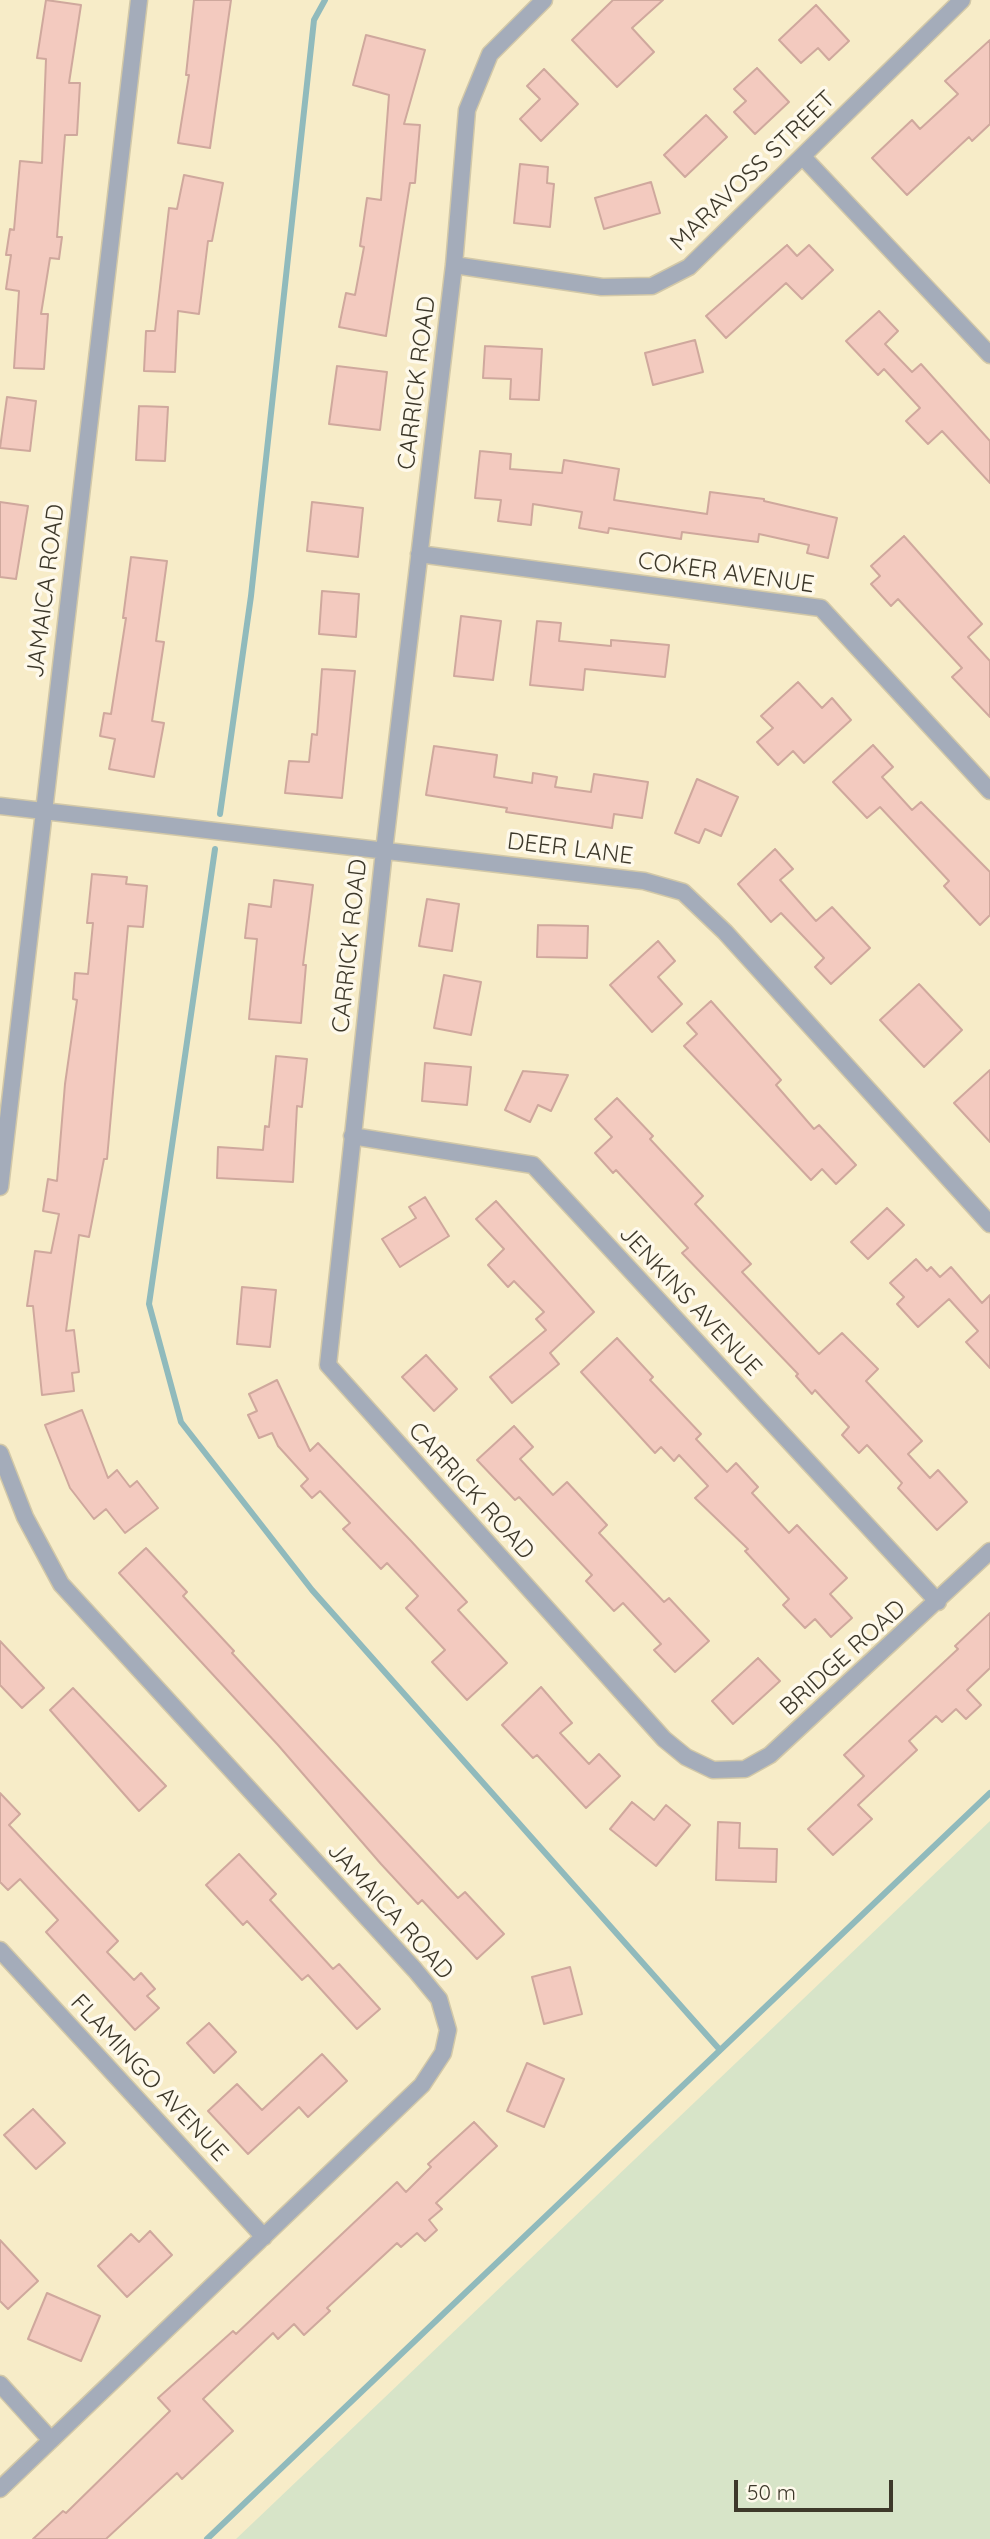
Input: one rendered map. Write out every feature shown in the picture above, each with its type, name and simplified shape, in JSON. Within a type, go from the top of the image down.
[{"type":"street","name":"JAMAICA ROAD","points":[[0,1187],[139,0]]},
{"type":"street","name":"CARRICK ROAD","points":[[544,0],[490,54],[467,110],[454,265],[384,851],[328,1365],[664,1739],[686,1757],[713,1770]]},
{"type":"street","name":"MARAVOSS STREET","points":[[454,265],[602,287],[652,286],[689,267],[962,0]]},
{"type":"street","points":[[803,157],[990,355]]},
{"type":"street","name":"COKER AVENUE","points":[[419,554],[821,608],[990,791]]},
{"type":"street","name":"DEER LANE","points":[[0,806],[644,881],[683,892],[734,942],[990,1224]]},
{"type":"street","name":"JENKINS AVENUE","points":[[352,1136],[533,1165],[937,1602]]},
{"type":"street","name":"JAMAICA ROAD","points":[[0,1452],[25,1517],[61,1584],[439,1999],[448,2030],[443,2053],[422,2085],[0,2489]]},
{"type":"street","name":"BRIDGE ROAD","points":[[713,1770],[745,1769],[770,1755],[990,1551]]},
{"type":"street","name":"FLAMINGO AVENUE","points":[[0,1950],[264,2237]]},
{"type":"street","points":[[0,2384],[51,2440]]},
{"type":"green space","points":[[990,1821],[990,2539],[236,2539]]},
{"type":"building","points":[[46,0],[81,5],[69,83],[80,83],[77,135],[65,135],[57,237],[62,237],[59,259],[50,258],[41,314],[48,314],[44,369],[14,368],[19,291],[6,289],[11,255],[6,255],[10,229],[14,230],[20,161],[42,163],[46,59],[37,58]]},
{"type":"building","points":[[194,0],[231,0],[210,148],[178,143],[189,75],[186,75]]},
{"type":"building","points":[[613,0],[663,0],[632,28],[654,52],[617,87],[572,40]]},
{"type":"building","points":[[816,5],[849,41],[829,60],[818,48],[801,63],[779,40]]},
{"type":"building","points":[[366,35],[425,50],[404,124],[420,125],[415,183],[410,183],[386,336],[339,327],[346,293],[355,295],[364,247],[360,246],[367,198],[381,200],[389,95],[353,85]]},
{"type":"building","points":[[990,40],[990,124],[972,141],[969,137],[907,195],[872,158],[912,120],[920,129],[958,94],[945,81]]},
{"type":"building","points":[[757,68],[789,102],[755,134],[734,112],[746,101],[734,89]]},
{"type":"building","points":[[544,69],[578,104],[541,141],[520,119],[540,99],[527,86]]},
{"type":"building","points":[[706,115],[727,137],[685,177],[664,155]]},
{"type":"building","points":[[520,164],[548,167],[547,183],[554,184],[550,227],[514,223]]},
{"type":"building","points":[[184,175],[223,183],[212,241],[208,241],[199,314],[178,311],[175,372],[144,371],[146,331],[155,331],[169,208],[177,209]]},
{"type":"building","points":[[651,182],[660,213],[604,229],[595,198]]},
{"type":"building","points":[[787,245],[797,256],[809,245],[833,270],[802,299],[786,283],[726,338],[706,316]]},
{"type":"building","points":[[879,311],[898,331],[885,344],[912,372],[921,364],[990,441],[990,483],[942,431],[928,444],[906,421],[920,408],[884,369],[878,375],[846,341]]},
{"type":"building","points":[[695,340],[703,372],[653,385],[645,353]]},
{"type":"building","points":[[485,346],[542,349],[539,400],[510,399],[511,379],[483,378]]},
{"type":"building","points":[[337,366],[387,372],[380,430],[329,424]]},
{"type":"building","points":[[7,397],[36,401],[30,451],[0,448]]},
{"type":"building","points":[[139,406],[168,407],[165,461],[136,460]]},
{"type":"building","points":[[480,451],[511,454],[510,469],[562,473],[564,460],[619,469],[614,500],[707,514],[710,492],[764,499],[837,518],[828,558],[807,553],[809,545],[759,534],[758,542],[682,532],[681,539],[609,528],[608,533],[579,528],[582,512],[533,504],[531,525],[498,521],[501,500],[475,498]]},
{"type":"building","points":[[0,502],[28,506],[16,579],[0,577]]},
{"type":"building","points":[[312,502],[363,508],[358,557],[307,551]]},
{"type":"building","points":[[904,536],[982,624],[968,637],[990,661],[990,717],[952,677],[962,668],[898,599],[891,606],[871,584],[880,576],[871,566]]},
{"type":"building","points":[[131,557],[167,561],[156,641],[164,642],[152,721],[164,723],[154,777],[109,769],[115,739],[100,736],[104,713],[111,714],[126,618],[123,618]]},
{"type":"building","points":[[322,591],[359,594],[356,637],[319,634]]},
{"type":"building","points":[[461,616],[501,621],[493,680],[454,676]]},
{"type":"building","points":[[537,621],[561,623],[559,641],[611,646],[611,640],[669,645],[665,677],[585,669],[583,690],[530,685]]},
{"type":"building","points":[[322,669],[355,671],[342,798],[285,793],[289,761],[309,762],[312,734],[317,735]]},
{"type":"building","points":[[798,682],[822,708],[832,698],[851,720],[804,763],[793,751],[778,765],[757,742],[773,728],[761,716]]},
{"type":"building","points":[[873,745],[893,767],[882,777],[912,810],[921,802],[990,872],[990,915],[980,925],[944,886],[949,881],[880,807],[867,818],[833,782]]},
{"type":"building","points":[[434,746],[497,755],[494,777],[532,783],[533,773],[557,777],[555,787],[591,792],[594,774],[648,782],[642,818],[614,814],[612,828],[506,812],[507,808],[426,795]]},
{"type":"building","points":[[697,779],[738,797],[721,836],[705,829],[699,843],[675,833]]},
{"type":"building","points":[[775,849],[793,869],[780,880],[816,921],[832,907],[870,948],[831,984],[815,967],[824,958],[781,913],[771,922],[738,884]]},
{"type":"building","points":[[92,874],[127,877],[126,884],[147,886],[143,927],[128,926],[107,1159],[104,1159],[89,1237],[79,1235],[66,1331],[74,1330],[79,1372],[72,1373],[74,1391],[42,1395],[33,1306],[27,1306],[35,1251],[51,1253],[59,1214],[43,1211],[48,1179],[57,1181],[65,1084],[77,1000],[73,999],[75,973],[88,974],[93,923],[87,923]]},
{"type":"building","points":[[274,880],[313,885],[303,965],[306,965],[301,1023],[249,1019],[257,939],[245,938],[249,904],[271,907]]},
{"type":"building","points":[[427,899],[459,904],[452,951],[419,946]]},
{"type":"building","points":[[538,925],[588,926],[587,958],[537,957]]},
{"type":"building","points":[[658,941],[675,961],[658,977],[682,1004],[652,1032],[610,985]]},
{"type":"building","points":[[444,975],[481,982],[471,1035],[434,1028]]},
{"type":"building","points":[[919,984],[962,1030],[924,1067],[880,1020]]},
{"type":"building","points":[[711,1001],[781,1080],[776,1085],[814,1129],[819,1125],[856,1165],[836,1184],[822,1169],[811,1180],[684,1046],[697,1034],[687,1023]]},
{"type":"building","points":[[276,1056],[307,1059],[302,1107],[297,1106],[293,1182],[217,1178],[218,1147],[263,1150],[265,1126],[269,1127]]},
{"type":"building","points":[[425,1063],[471,1067],[467,1105],[422,1101]]},
{"type":"building","points":[[990,1070],[990,1142],[954,1103]]},
{"type":"building","points":[[523,1071],[568,1075],[551,1111],[538,1105],[530,1122],[505,1110]]},
{"type":"building","points":[[617,1098],[653,1136],[650,1139],[703,1196],[695,1204],[751,1264],[742,1272],[819,1354],[842,1333],[878,1369],[866,1381],[922,1441],[908,1454],[930,1478],[938,1470],[967,1502],[937,1530],[898,1488],[902,1483],[867,1445],[859,1453],[842,1435],[849,1427],[815,1390],[812,1394],[796,1376],[798,1374],[682,1253],[688,1248],[616,1170],[613,1173],[595,1153],[612,1137],[595,1119]]},
{"type":"building","points":[[425,1197],[449,1236],[400,1267],[382,1239],[416,1218],[409,1207]]},
{"type":"building","points":[[496,1201],[594,1312],[550,1353],[559,1364],[512,1403],[490,1377],[546,1330],[536,1319],[544,1312],[514,1281],[508,1287],[488,1265],[504,1249],[476,1219]]},
{"type":"building","points":[[887,1208],[904,1225],[868,1259],[851,1242]]},
{"type":"building","points":[[916,1259],[927,1271],[931,1267],[940,1277],[951,1267],[982,1303],[990,1295],[990,1368],[966,1342],[978,1331],[949,1299],[918,1327],[897,1304],[904,1297],[890,1283]]},
{"type":"building","points":[[242,1287],[276,1290],[270,1347],[237,1344]]},
{"type":"building","points":[[617,1338],[653,1377],[650,1380],[701,1434],[696,1439],[727,1472],[736,1463],[758,1487],[752,1493],[789,1533],[797,1525],[847,1578],[830,1594],[852,1618],[831,1637],[815,1619],[805,1628],[783,1605],[789,1599],[745,1551],[748,1549],[695,1498],[708,1486],[679,1455],[674,1461],[661,1447],[655,1453],[581,1372]]},
{"type":"building","points":[[426,1355],[457,1389],[434,1411],[402,1377]]},
{"type":"building","points":[[277,1380],[310,1451],[318,1443],[411,1541],[467,1602],[458,1610],[507,1663],[467,1700],[432,1662],[445,1650],[406,1608],[418,1596],[387,1563],[381,1569],[343,1529],[350,1523],[320,1491],[312,1498],[301,1486],[308,1479],[278,1446],[272,1433],[259,1438],[248,1415],[257,1411],[249,1394]]},
{"type":"building","points":[[82,1410],[108,1478],[117,1470],[130,1487],[137,1481],[158,1508],[125,1533],[106,1509],[94,1519],[70,1488],[45,1425]]},
{"type":"building","points":[[514,1426],[533,1447],[520,1459],[553,1495],[567,1482],[607,1525],[599,1533],[664,1602],[669,1598],[709,1641],[675,1672],[654,1650],[661,1644],[623,1603],[614,1611],[586,1581],[592,1575],[519,1497],[515,1500],[477,1460]]},
{"type":"building","points":[[146,1548],[187,1592],[183,1596],[234,1651],[232,1653],[392,1827],[458,1898],[465,1892],[504,1934],[477,1959],[422,1900],[418,1904],[278,1745],[119,1573]]},
{"type":"building","points":[[990,1613],[990,1668],[967,1690],[981,1705],[966,1719],[956,1709],[942,1722],[936,1716],[909,1741],[917,1750],[858,1805],[872,1819],[833,1855],[808,1829],[864,1776],[844,1755],[958,1649],[955,1646]]},
{"type":"building","points":[[0,1641],[44,1688],[22,1708],[0,1685]]},
{"type":"building","points":[[758,1658],[780,1681],[733,1724],[712,1701]]},
{"type":"building","points":[[541,1687],[572,1723],[560,1733],[589,1764],[599,1754],[620,1776],[586,1808],[537,1755],[533,1758],[502,1725]]},
{"type":"building","points":[[73,1688],[166,1786],[139,1811],[50,1710]]},
{"type":"building","points":[[0,1793],[20,1814],[9,1825],[118,1941],[107,1952],[134,1980],[141,1973],[155,1989],[147,1996],[159,2008],[135,2030],[46,1932],[58,1920],[20,1879],[8,1890],[0,1882]]},
{"type":"building","points":[[632,1802],[654,1820],[666,1805],[690,1825],[656,1866],[610,1829]]},
{"type":"building","points":[[718,1822],[740,1823],[739,1848],[777,1849],[776,1882],[716,1880]]},
{"type":"building","points":[[239,1854],[276,1894],[270,1900],[333,1969],[339,1964],[380,2009],[357,2029],[308,1975],[302,1980],[247,1921],[243,1925],[206,1885]]},
{"type":"building","points":[[570,1967],[582,2014],[544,2024],[532,1977]]},
{"type":"building","points":[[209,2023],[236,2052],[214,2073],[187,2043]]},
{"type":"building","points":[[322,2054],[347,2081],[308,2117],[299,2107],[248,2154],[208,2111],[237,2084],[262,2110]]},
{"type":"building","points":[[527,2063],[564,2079],[544,2127],[507,2111]]},
{"type":"building","points":[[33,2109],[65,2143],[36,2169],[4,2135]]},
{"type":"building","points":[[474,2122],[497,2146],[436,2203],[442,2209],[429,2220],[437,2230],[425,2241],[417,2233],[401,2247],[397,2243],[327,2308],[330,2311],[304,2335],[294,2324],[278,2339],[273,2333],[203,2399],[233,2431],[182,2479],[177,2473],[106,2539],[33,2539],[63,2511],[66,2513],[170,2411],[158,2398],[233,2331],[236,2334],[397,2182],[406,2192],[431,2167],[428,2164]]},
{"type":"building","points":[[150,2231],[172,2255],[127,2297],[98,2266],[131,2234],[139,2242]]},
{"type":"building","points":[[0,2240],[38,2281],[8,2309],[0,2301]]},
{"type":"building","points":[[47,2293],[100,2316],[81,2361],[28,2339]]},
{"type":"waterway","points":[[220,814],[251,596],[314,20],[325,0]]},
{"type":"waterway","points":[[215,849],[149,1304],[181,1422],[312,1590],[720,2050]]},
{"type":"waterway","points":[[207,2539],[990,1793]]}]
